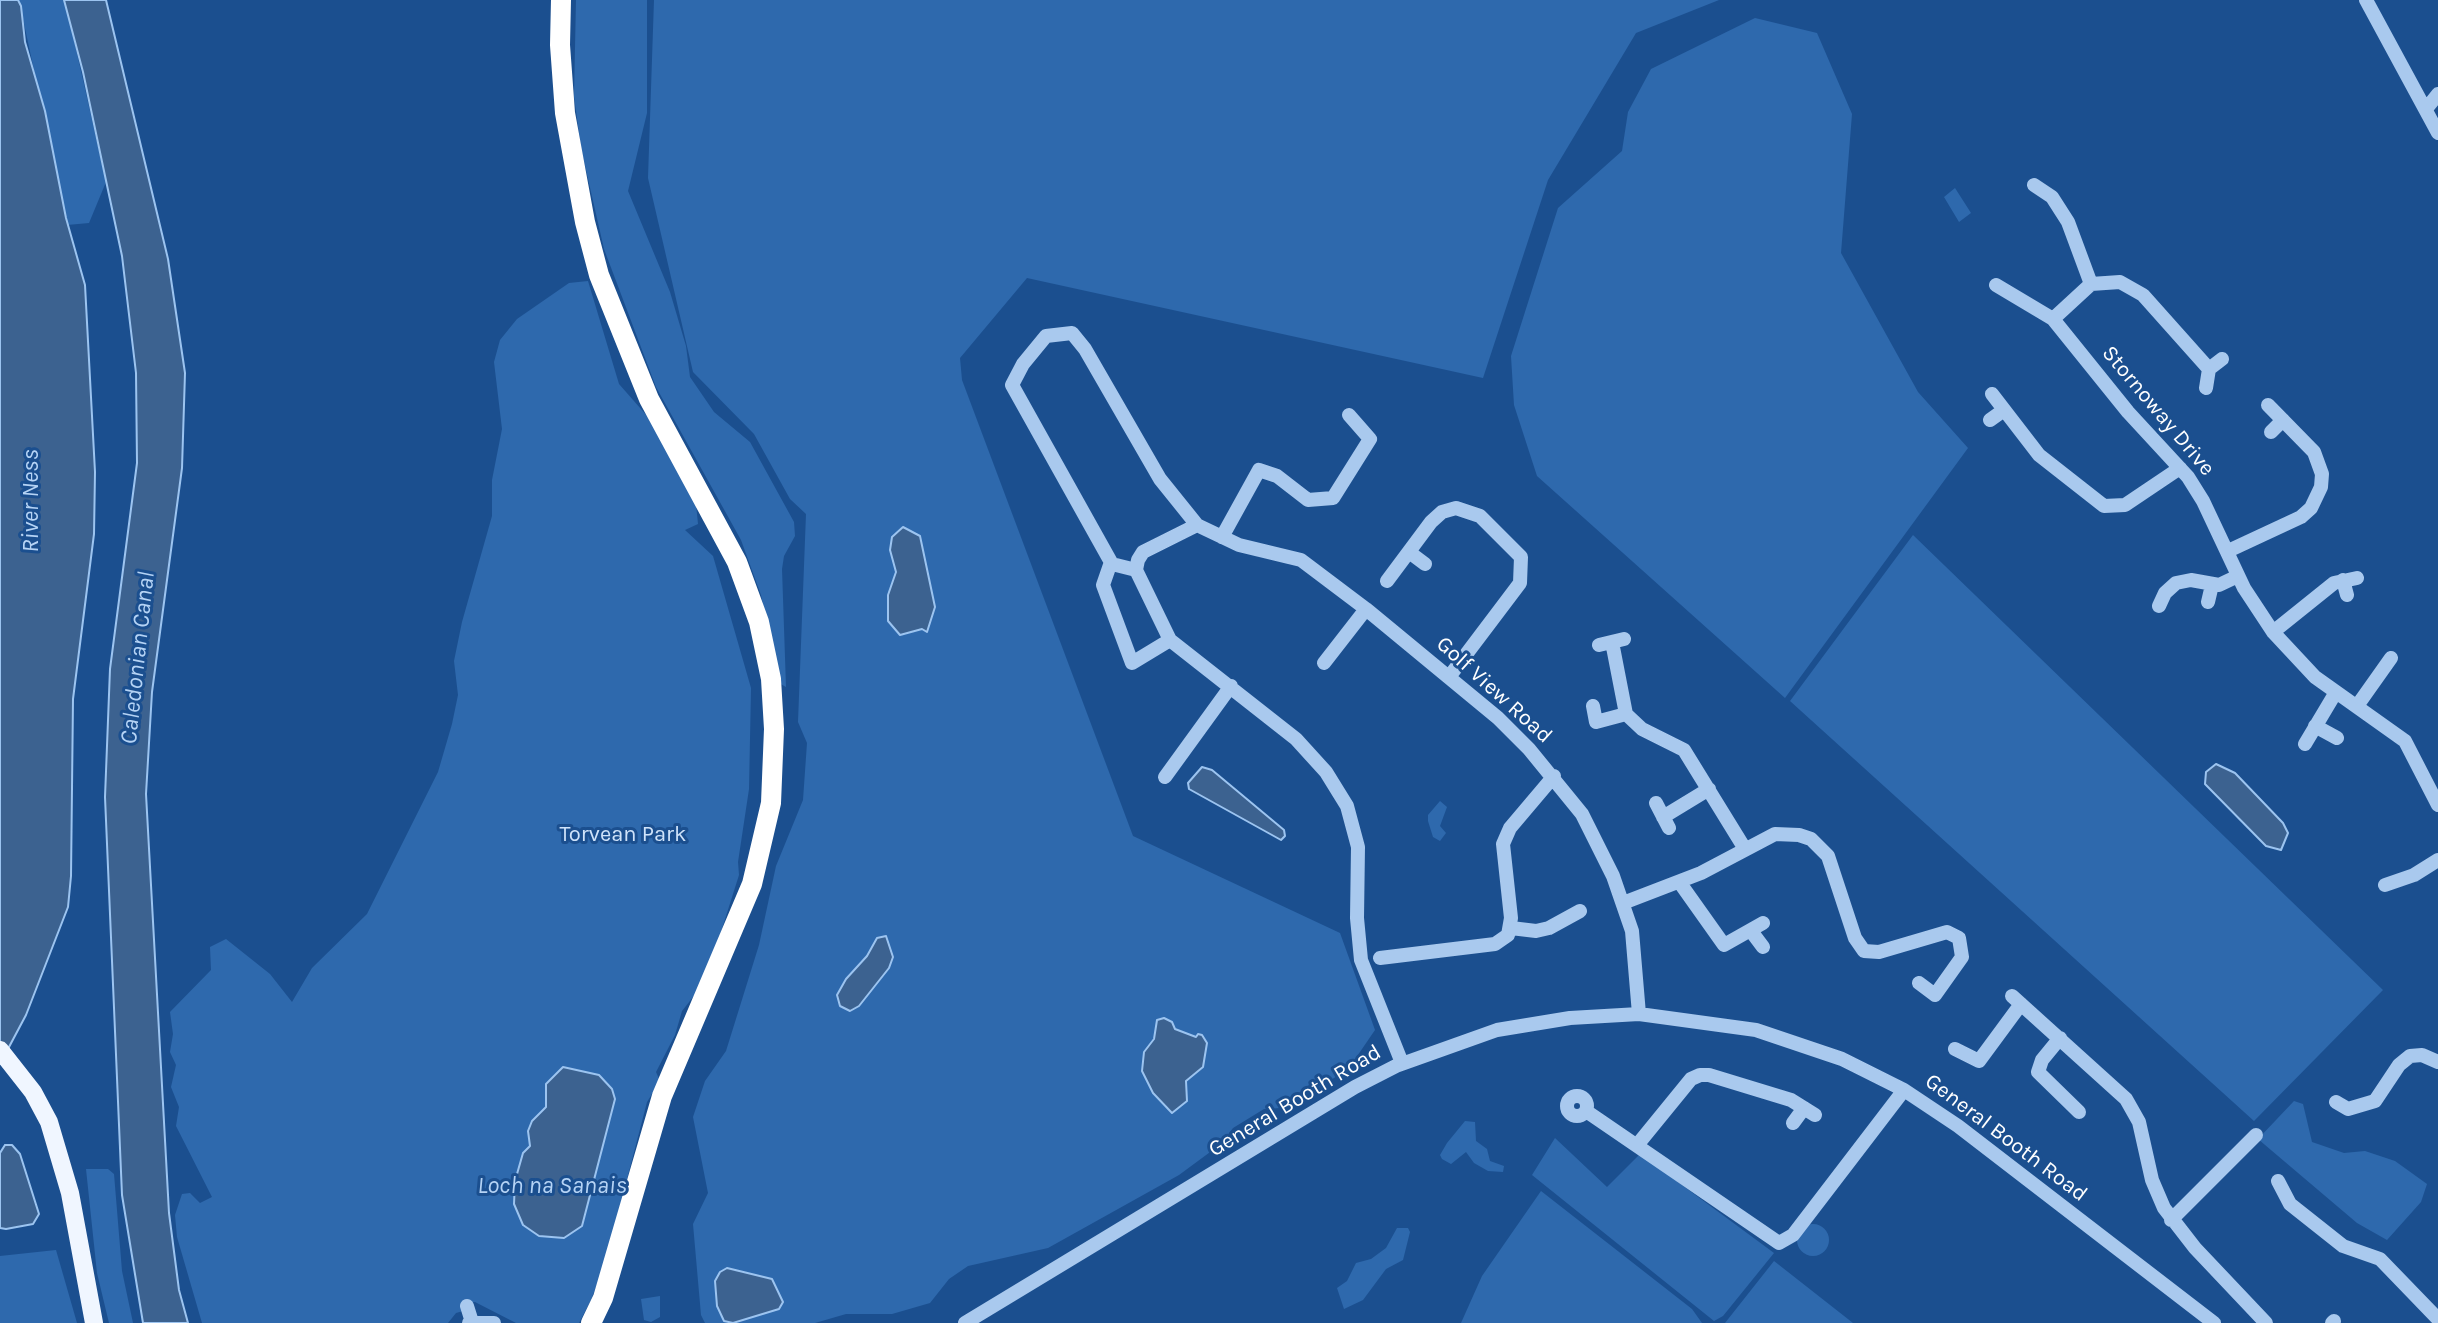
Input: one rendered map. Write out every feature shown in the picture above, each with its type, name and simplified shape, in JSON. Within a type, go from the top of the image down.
[{"type":"highway","points":[[561,0],[560,45],[565,113],[573,163],[599,275],[649,399],[737,562],[759,622],[771,679],[773,717],[771,803],[752,884],[673,1065],[603,1298],[591,1323]]},
{"type":"highway","points":[[602,1323],[603,1298]]},
{"type":"main road","points":[[0,1050],[33,1092],[49,1122],[62,1161],[94,1323]]},
{"type":"street","points":[[2366,0],[2438,133]]},
{"type":"street","points":[[2426,109],[2438,94]]},
{"type":"street","points":[[2034,185],[2052,197],[2068,222],[2091,284]]},
{"type":"street","points":[[2053,319],[2091,284],[2107,281],[2132,287],[2209,369]]},
{"type":"street","name":"Stornoway Drive","points":[[1996,285],[2053,319],[2128,412],[2180,468],[2203,501],[2238,576],[2273,632],[2294,657],[2336,692],[2405,741],[2438,805]]},
{"type":"street","points":[[1136,570],[1143,552],[1197,525],[1160,479],[1142,442],[1085,349],[1072,333],[1046,336],[1023,364],[1012,385],[1111,562],[1136,570],[1170,640],[1312,754],[1347,806],[1358,847],[1357,918],[1361,960],[1369,990],[1402,1063]]},
{"type":"street","points":[[2206,388],[2209,369],[2222,359]]},
{"type":"street","points":[[1992,394],[2039,455],[2104,506],[2125,505],[2180,468]]},
{"type":"street","points":[[2228,551],[2301,517],[2316,499],[2321,487],[2319,461],[2268,405]]},
{"type":"street","points":[[1990,420],[2004,410]]},
{"type":"street","points":[[1222,537],[1259,470],[1277,476],[1308,500],[1333,498],[1370,439],[1349,415]]},
{"type":"street","points":[[2271,432],[2283,420]]},
{"type":"street","points":[[1387,581],[1431,522],[1442,512],[1456,508],[1480,516],[1521,557],[1520,583],[1449,677]]},
{"type":"street","name":"Golf View Road","points":[[1197,525],[1239,545],[1301,560],[1366,609],[1498,718],[1554,776],[1593,832],[1623,903],[1636,952],[1639,1014]]},
{"type":"street","points":[[1409,552],[1425,564]]},
{"type":"street","points":[[1111,562],[1103,585],[1132,663],[1170,640]]},
{"type":"street","points":[[2159,606],[2165,593],[2176,583],[2191,580],[2212,585],[2238,576]]},
{"type":"street","points":[[2273,632],[2328,587],[2350,579],[2347,595]]},
{"type":"street","points":[[2208,602],[2212,585]]},
{"type":"street","points":[[1324,663],[1366,609]]},
{"type":"street","points":[[1612,642],[1626,714],[1642,729],[1684,750],[1745,849]]},
{"type":"street","points":[[1339,643],[1352,653]]},
{"type":"street","points":[[2357,706],[2372,670],[2391,658]]},
{"type":"street","points":[[1165,777],[1231,686]]},
{"type":"street","points":[[2305,744],[2336,692]]},
{"type":"street","points":[[1593,706],[1591,726],[1626,714]]},
{"type":"street","points":[[2315,726],[2337,738]]},
{"type":"street","points":[[1385,941],[1384,958],[1495,944],[1508,935],[1511,928],[1503,844],[1510,828],[1554,776]]},
{"type":"street","points":[[1663,816],[1709,789]]},
{"type":"street","points":[[1623,903],[1680,883],[1775,834],[1786,833],[1811,839],[1820,846],[1833,867],[1855,938],[1864,951],[1879,952],[1947,932],[1959,938],[1962,957],[1931,1000],[1919,983]]},
{"type":"street","points":[[2385,885],[2414,875],[2438,860]]},
{"type":"street","points":[[1680,883],[1720,943],[1728,945],[1757,927],[1763,947]]},
{"type":"street","points":[[1511,928],[1536,931],[1575,914],[1561,903]]},
{"type":"street","points":[[1955,1049],[1977,1067],[2017,1000],[2117,1089],[2134,1111],[2157,1196],[2171,1220],[2266,1323]]},
{"type":"street","name":"General Booth Road","points":[[965,1323],[1355,1087],[1402,1063],[1497,1030],[1585,1016],[1639,1014],[1756,1030],[1842,1059],[1904,1090],[1958,1126],[2214,1323]]},
{"type":"street","points":[[2060,1038],[2042,1060],[2038,1072],[2062,1103],[2079,1112]]},
{"type":"street","points":[[2336,1102],[2348,1109],[2375,1101],[2399,1065],[2410,1056],[2422,1055],[2438,1062]]},
{"type":"street","points":[[1638,1144],[1691,1079],[1700,1075],[1791,1100],[1809,1111],[1793,1123]]},
{"type":"street","points":[[1586,1111],[1638,1144],[1771,1241],[1779,1243],[1793,1235],[1904,1090]]},
{"type":"street","points":[[2171,1220],[2256,1135]]},
{"type":"street","points":[[2278,1181],[2290,1204],[2343,1246],[2380,1259],[2438,1319]]},
{"type":"street","points":[[467,1306],[471,1322],[494,1323]]},
{"type":"green space","points":[[19,0],[65,0],[106,182],[89,223],[67,225]]},
{"type":"green space","points":[[576,0],[647,0],[647,113],[628,191],[670,292],[686,346],[690,377],[714,412],[750,442],[794,522],[795,536],[784,556],[782,569],[786,687],[779,683],[761,595],[741,540],[656,387],[604,249],[581,148],[574,96]]},
{"type":"green space","points":[[654,0],[1719,0],[1636,33],[1548,180],[1483,378],[1027,278],[960,358],[962,380],[1133,836],[1340,933],[1375,1030],[1349,1068],[1316,1090],[1281,1108],[1264,1109],[1233,1128],[1221,1144],[1179,1175],[1048,1248],[968,1266],[949,1279],[930,1303],[892,1314],[846,1314],[815,1323],[705,1323],[701,1315],[693,1224],[708,1193],[693,1117],[705,1081],[726,1051],[759,945],[776,866],[803,800],[807,743],[798,722],[806,514],[790,499],[754,434],[693,372],[648,178]]},
{"type":"green space","points":[[1755,18],[1817,33],[1852,114],[1841,253],[1918,392],[1968,448],[1785,698],[1537,476],[1514,405],[1511,356],[1558,208],[1622,151],[1628,112],[1651,69]]},
{"type":"green space","points":[[1955,188],[1971,213],[1959,222],[1944,197]]},
{"type":"green space","name":"Torvean Park","points":[[588,281],[619,384],[648,417],[696,504],[698,524],[685,530],[713,556],[751,688],[749,789],[738,862],[739,875],[714,954],[697,992],[682,1011],[675,1035],[656,1072],[660,1081],[647,1102],[606,1260],[579,1323],[516,1323],[475,1302],[463,1305],[463,1311],[456,1313],[448,1323],[202,1323],[177,1237],[175,1215],[182,1194],[190,1193],[200,1203],[212,1197],[176,1126],[179,1107],[171,1087],[176,1065],[170,1052],[173,1034],[170,1012],[211,970],[210,947],[226,939],[270,974],[292,1002],[312,968],[367,914],[438,772],[452,724],[458,695],[454,661],[492,516],[492,480],[502,429],[494,362],[500,340],[517,319],[569,283]]},
{"type":"green space","points":[[1913,535],[2383,990],[2254,1121],[1790,701]]},
{"type":"green space","points":[[1440,801],[1447,807],[1440,826],[1446,833],[1440,841],[1433,837],[1428,815]]},
{"type":"green space","points":[[2294,1101],[2303,1104],[2312,1142],[2344,1153],[2365,1151],[2395,1161],[2427,1184],[2421,1202],[2387,1240],[2357,1223],[2258,1139]]},
{"type":"green space","points":[[1465,1121],[1475,1122],[1476,1141],[1487,1149],[1490,1161],[1504,1166],[1503,1172],[1488,1171],[1474,1163],[1466,1152],[1451,1164],[1442,1159],[1440,1155],[1447,1143]]},
{"type":"green space","points":[[1555,1138],[1607,1187],[1640,1154],[1774,1253],[1723,1316],[1714,1321],[1532,1175]]},
{"type":"green space","points":[[86,1169],[108,1169],[114,1174],[122,1271],[133,1323],[109,1323],[97,1273]]},
{"type":"green space","points":[[1541,1191],[1692,1309],[1702,1323],[1461,1323],[1482,1276]]},
{"type":"green space","points":[[1813,1224],[1824,1229],[1829,1240],[1824,1251],[1813,1256],[1802,1251],[1797,1240],[1802,1229]]},
{"type":"green space","points":[[1397,1228],[1408,1228],[1410,1232],[1403,1260],[1386,1269],[1363,1300],[1344,1309],[1337,1288],[1347,1281],[1356,1263],[1371,1259],[1386,1248]]},
{"type":"green space","points":[[56,1250],[77,1323],[0,1323],[0,1256]]},
{"type":"green space","points":[[1774,1261],[1853,1323],[1725,1323]]},
{"type":"green space","points":[[660,1296],[660,1317],[651,1322],[644,1320],[641,1299]]},
{"type":"water","name":"River Ness","points":[[0,0],[18,0],[21,6],[25,42],[45,111],[66,218],[85,285],[95,472],[94,534],[73,699],[68,907],[26,1015],[0,1064]]},
{"type":"water","name":"Caledonian Canal","points":[[64,0],[106,0],[168,259],[185,373],[182,468],[152,692],[146,794],[169,1213],[179,1290],[188,1323],[143,1323],[122,1195],[105,797],[110,669],[137,463],[136,373],[122,256],[83,72]]},
{"type":"water","points":[[903,527],[920,536],[935,607],[927,632],[922,629],[900,635],[888,621],[888,595],[896,572],[890,550],[892,537]]},
{"type":"water","points":[[2216,764],[2235,773],[2283,823],[2288,833],[2281,850],[2266,846],[2205,784],[2206,772]]},
{"type":"water","points":[[1202,767],[1212,770],[1284,830],[1285,836],[1281,840],[1189,789],[1188,783]]},
{"type":"water","points":[[886,936],[893,957],[889,968],[859,1006],[850,1011],[840,1006],[837,995],[846,979],[867,956],[877,938]]},
{"type":"water","points":[[1164,1018],[1172,1022],[1175,1029],[1196,1037],[1202,1035],[1207,1043],[1203,1067],[1186,1081],[1187,1101],[1172,1113],[1153,1093],[1142,1071],[1144,1052],[1154,1039],[1157,1020]]},
{"type":"water","name":"Loch na Sanais","points":[[563,1067],[599,1075],[612,1089],[615,1099],[582,1226],[564,1238],[539,1236],[523,1225],[514,1204],[515,1181],[523,1153],[530,1146],[528,1131],[532,1121],[546,1107],[546,1084]]},
{"type":"water","points":[[5,1145],[12,1145],[20,1154],[39,1214],[33,1224],[6,1229],[0,1228],[0,1153]]},
{"type":"water","points":[[727,1268],[772,1279],[783,1302],[779,1309],[733,1323],[724,1321],[717,1306],[715,1281],[720,1272]]}]
